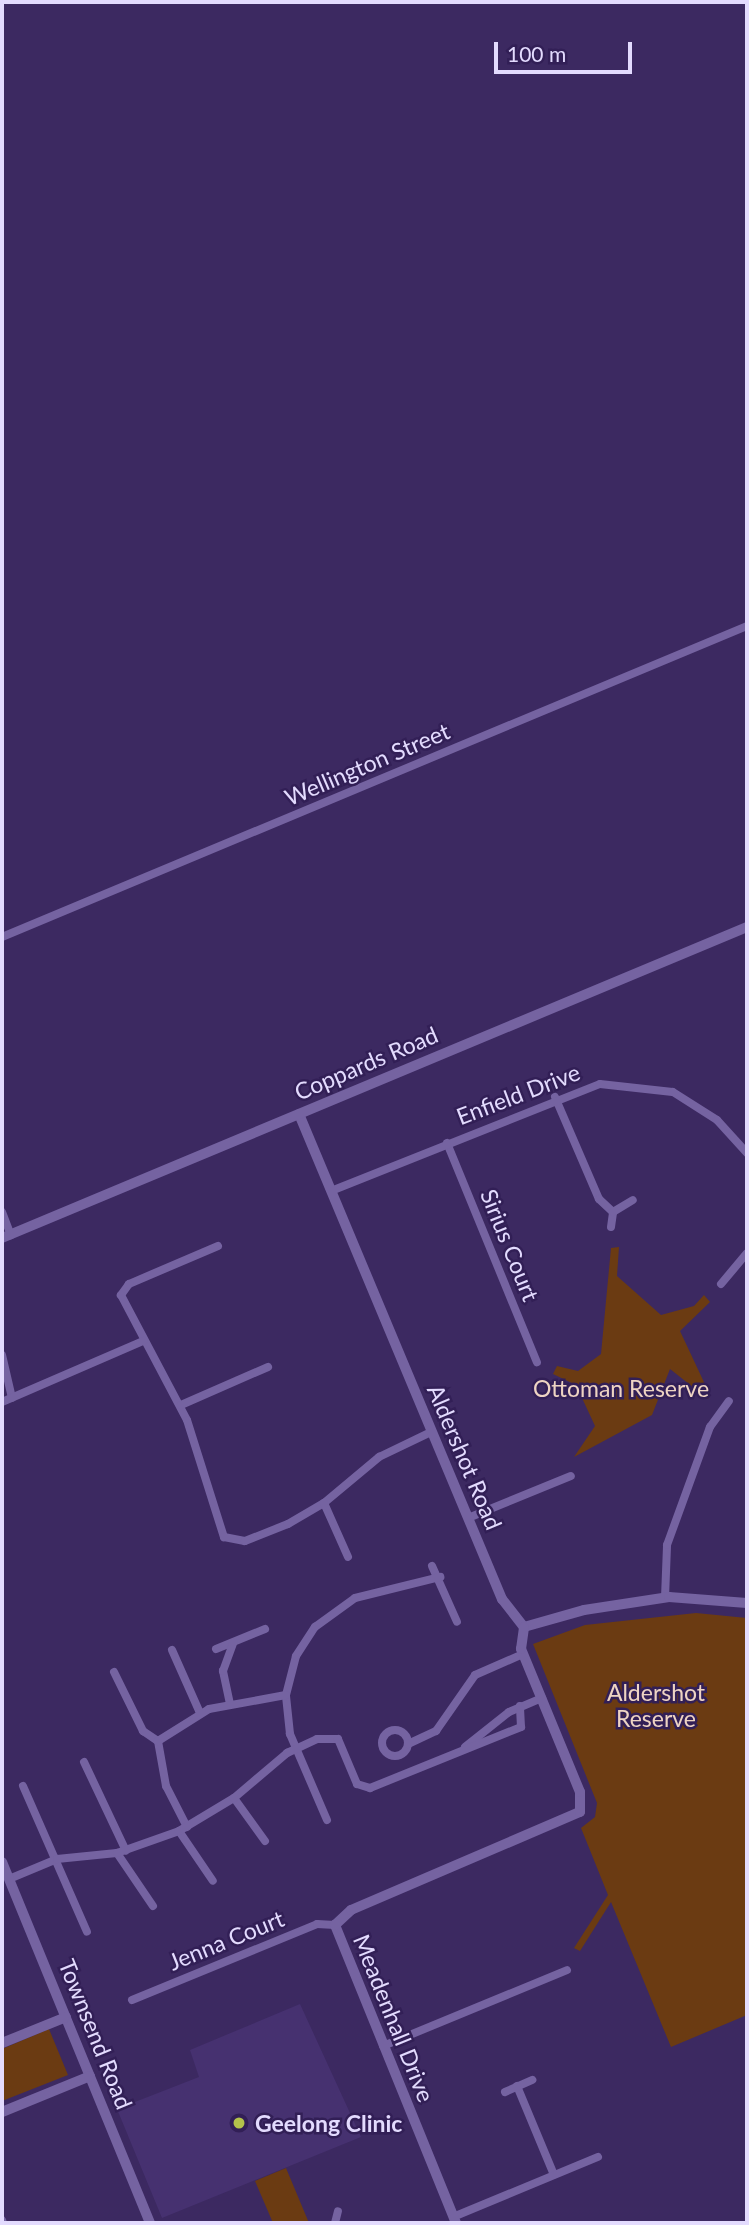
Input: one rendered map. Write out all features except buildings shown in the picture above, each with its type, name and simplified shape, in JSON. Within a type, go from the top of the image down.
[{"type":"street","name":"Wellington Street","points":[[2,937],[747,626]]},
{"type":"street","name":"Coppards Road","points":[[6,1237],[747,926]]},
{"type":"street","name":"Enfield Drive","points":[[331,1191],[555,1097],[600,1084],[653,1086],[704,1110],[747,1153]]},
{"type":"street","points":[[555,1097],[599,1199],[613,1212]]},
{"type":"street","name":"Aldershot Road","points":[[299,1114],[506,1610],[524,1627]]},
{"type":"street","name":"Sirius Court","points":[[447,1143],[537,1362]]},
{"type":"street","points":[[613,1212],[633,1200]]},
{"type":"street","points":[[2,1212],[6,1237]]},
{"type":"street","points":[[611,1227],[613,1212]]},
{"type":"street","points":[[218,1245],[123,1289],[122,1301],[142,1342],[181,1405],[224,1537],[237,1543],[257,1538],[324,1503],[379,1457],[431,1432]]},
{"type":"street","points":[[721,1284],[747,1253]]},
{"type":"street","points":[[2,1402],[142,1342]]},
{"type":"street","points":[[2,1355],[12,1398]]},
{"type":"street","points":[[181,1405],[268,1367]]},
{"type":"street","points":[[665,1598],[667,1545],[710,1427],[729,1401]]},
{"type":"street","points":[[468,1518],[571,1476]]},
{"type":"street","points":[[324,1503],[348,1558]]},
{"type":"street","points":[[432,1566],[440,1577],[457,1622]]},
{"type":"street","points":[[327,1820],[294,1749],[286,1695],[296,1656],[328,1615],[367,1592],[440,1577]]},
{"type":"street","points":[[463,1749],[520,1706],[542,1698],[523,1654],[524,1627],[584,1610],[665,1598],[747,1603]]},
{"type":"street","points":[[216,1649],[265,1629]]},
{"type":"street","points":[[230,1704],[223,1671],[233,1643]]},
{"type":"street","points":[[172,1650],[200,1713]]},
{"type":"street","points":[[408,1744],[436,1731],[475,1675],[523,1654]]},
{"type":"street","points":[[114,1672],[143,1731],[158,1741]]},
{"type":"street","points":[[158,1741],[200,1713],[230,1704],[286,1695]]},
{"type":"street","name":"Meadenhall Drive","points":[[455,2220],[335,1925],[351,1910],[580,1812],[580,1792],[542,1698]]},
{"type":"street","points":[[9,1879],[57,1859],[122,1852],[183,1829],[234,1798],[294,1749],[334,1736],[365,1788],[523,1725],[520,1706]]},
{"type":"street","points":[[488,1728],[493,1738]]},
{"type":"street","points":[[158,1741],[160,1769],[183,1829],[213,1881]]},
{"type":"street","points":[[83,1762],[122,1852],[153,1906]]},
{"type":"street","points":[[23,1786],[87,1932]]},
{"type":"street","points":[[234,1798],[265,1841]]},
{"type":"street","name":"Townsend Road","points":[[2,1861],[150,2223]]},
{"type":"street","name":"Jenna Court","points":[[132,2000],[317,1924],[335,1925]]},
{"type":"street","points":[[383,2046],[567,1970]]},
{"type":"street","points":[[2,2043],[66,2017]]},
{"type":"street","points":[[2,2112],[90,2076]]},
{"type":"street","points":[[505,2092],[532,2080]]},
{"type":"street","points":[[517,2086],[554,2175]]},
{"type":"street","points":[[455,2220],[598,2157]]},
{"type":"street","points":[[335,2223],[338,2211]]},
{"type":"shaded area","name":"Geelong Clinic","points":[[300,2004],[361,2137],[162,2218],[117,2109],[199,2077],[190,2050]]},
{"type":"green space","name":"Ottoman Reserve","points":[[619,1247],[617,1276],[661,1315],[694,1306],[704,1295],[710,1302],[680,1331],[710,1395],[708,1399],[670,1369],[652,1415],[574,1457],[595,1426],[576,1385],[553,1374],[557,1366],[578,1371],[601,1354],[611,1248]]},
{"type":"green space","name":"Aldershot Reserve","points":[[696,1613],[747,1618],[747,2015],[671,2047],[611,1902],[580,1951],[574,1948],[608,1895],[581,1828],[595,1817],[597,1803],[533,1644],[585,1625]]},
{"type":"green space","points":[[49,2029],[68,2075],[2,2101],[2,2049]]},
{"type":"green space","points":[[286,2168],[309,2223],[273,2223],[255,2181]]},
{"type":"place","name":"Geelong Clinic","points":[[239,2123]]}]
